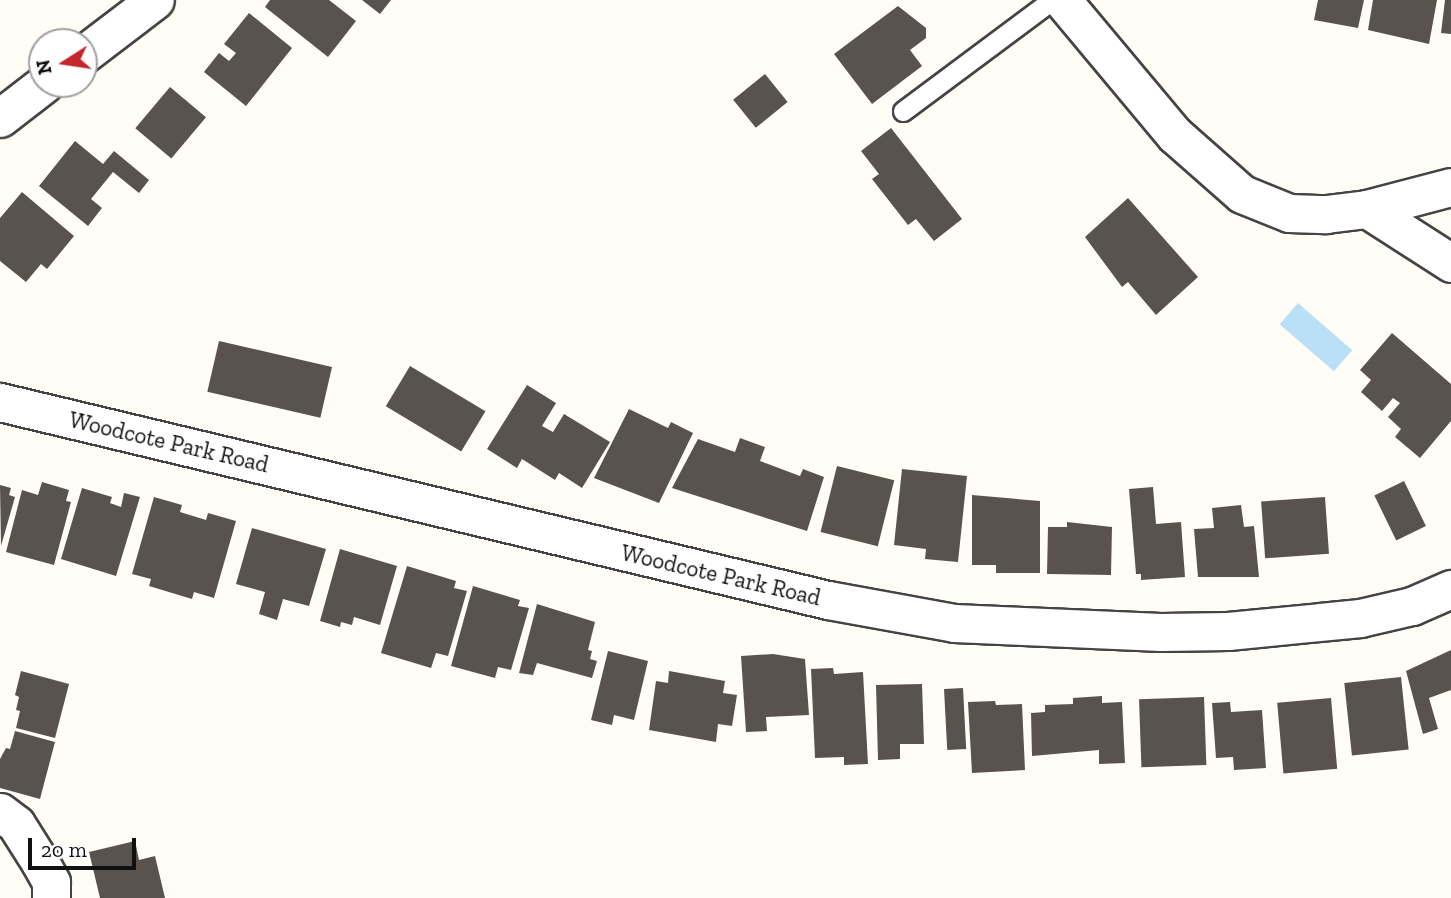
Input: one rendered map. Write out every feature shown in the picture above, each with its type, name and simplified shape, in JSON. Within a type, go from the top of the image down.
[{"type":"street","points":[[98,43],[155,0]]},
{"type":"street","points":[[1062,0],[1175,135],[1242,194],[1289,213],[1367,209],[1451,187]]},
{"type":"street","points":[[0,118],[28,96]]},
{"type":"street","points":[[1367,209],[1451,263]]},
{"type":"street","name":"Woodcote Park Road","points":[[0,402],[802,594],[954,623],[1161,632],[1241,630],[1360,618],[1412,606],[1451,589]]},
{"type":"street","points":[[0,812],[16,824],[40,862],[51,882],[51,898]]},
{"type":"lane","points":[[903,111],[1052,0]]},
{"type":"water","points":[[1298,303],[1352,350],[1334,371],[1280,324]]},
{"type":"building","points":[[270,0],[329,0],[356,21],[328,57],[265,7]]},
{"type":"building","points":[[362,0],[391,0],[380,14]]},
{"type":"building","points":[[1318,0],[1364,0],[1358,28],[1314,20]]},
{"type":"building","points":[[1373,0],[1437,0],[1429,44],[1368,30]]},
{"type":"building","points":[[1445,0],[1451,0],[1451,34],[1441,33]]},
{"type":"building","points":[[898,6],[926,28],[926,38],[910,50],[922,66],[872,104],[834,54]]},
{"type":"building","points":[[249,13],[292,48],[246,106],[204,72],[219,53],[229,61],[236,53],[224,44]]},
{"type":"building","points":[[765,74],[788,102],[756,128],[733,100]]},
{"type":"building","points":[[170,87],[206,117],[171,159],[135,128]]},
{"type":"building","points":[[891,128],[962,219],[934,241],[916,219],[908,225],[872,179],[879,174],[861,151]]},
{"type":"building","points":[[75,141],[103,164],[114,151],[149,180],[139,193],[113,172],[91,199],[102,208],[88,226],[39,186]]},
{"type":"building","points":[[22,192],[74,236],[47,269],[41,264],[26,282],[0,261],[0,218]]},
{"type":"building","points":[[1128,198],[1198,277],[1156,315],[1128,282],[1122,287],[1085,237]]},
{"type":"building","points":[[1392,333],[1451,384],[1451,421],[1420,458],[1395,437],[1401,429],[1388,417],[1400,403],[1393,398],[1382,411],[1361,392],[1371,380],[1360,370]]},
{"type":"building","points":[[219,341],[332,367],[320,418],[207,392]]},
{"type":"building","points":[[410,366],[485,411],[461,452],[386,406]]},
{"type":"building","points":[[527,385],[556,403],[542,426],[553,432],[564,414],[610,442],[582,488],[559,473],[555,480],[522,459],[517,468],[487,449]]},
{"type":"building","points":[[629,409],[668,428],[671,422],[693,433],[659,503],[594,478]]},
{"type":"building","points":[[740,438],[765,447],[760,461],[800,476],[803,469],[824,477],[807,531],[672,488],[698,439],[735,452]]},
{"type":"building","points":[[837,466],[894,480],[878,546],[821,532]]},
{"type":"building","points":[[902,469],[967,476],[958,562],[925,559],[926,549],[894,545]]},
{"type":"building","points":[[1404,481],[1426,526],[1396,540],[1374,495]]},
{"type":"building","points":[[42,482],[69,490],[66,501],[71,502],[54,565],[6,552],[22,490],[38,495]]},
{"type":"building","points":[[0,485],[11,488],[9,495],[15,497],[1,546]]},
{"type":"building","points":[[1153,487],[1156,524],[1181,522],[1185,577],[1141,580],[1141,574],[1136,574],[1129,489]]},
{"type":"building","points":[[82,488],[112,497],[110,503],[121,507],[124,493],[140,497],[116,576],[61,559]]},
{"type":"building","points":[[972,495],[1040,501],[1040,573],[996,573],[996,565],[972,565]]},
{"type":"building","points":[[154,497],[182,505],[180,512],[206,520],[208,513],[236,521],[214,598],[194,592],[192,599],[149,586],[151,579],[132,574]]},
{"type":"building","points":[[1325,497],[1329,554],[1265,558],[1261,501]]},
{"type":"building","points":[[1241,505],[1244,527],[1254,526],[1259,577],[1198,577],[1194,529],[1214,528],[1212,508]]},
{"type":"building","points":[[1067,522],[1112,527],[1111,575],[1047,574],[1048,527],[1067,527]]},
{"type":"building","points":[[252,528],[326,549],[309,606],[283,599],[277,620],[259,614],[265,592],[236,584]]},
{"type":"building","points":[[340,549],[397,566],[380,625],[354,617],[352,625],[341,622],[340,627],[320,621]]},
{"type":"building","points":[[407,566],[456,581],[454,588],[467,591],[448,656],[436,653],[431,668],[381,653]]},
{"type":"building","points":[[473,586],[520,600],[518,606],[529,608],[511,670],[498,667],[495,678],[451,666]]},
{"type":"building","points":[[537,604],[595,622],[588,650],[592,651],[590,659],[597,661],[592,678],[537,663],[533,675],[519,673]]},
{"type":"building","points":[[1451,650],[1451,690],[1429,698],[1438,729],[1423,734],[1406,671]]},
{"type":"building","points":[[608,651],[648,661],[634,720],[614,715],[612,725],[591,720]]},
{"type":"building","points":[[773,654],[805,659],[809,715],[766,717],[767,731],[746,732],[741,656]]},
{"type":"building","points":[[833,668],[834,674],[863,672],[868,764],[844,765],[844,757],[815,758],[811,669]]},
{"type":"building","points":[[21,671],[69,684],[55,738],[16,728],[20,711],[16,710],[19,697],[15,695]]},
{"type":"building","points":[[669,671],[725,681],[723,693],[737,695],[732,726],[718,724],[716,742],[649,730],[656,681],[668,683]]},
{"type":"building","points":[[1401,677],[1409,750],[1352,756],[1344,683]]},
{"type":"building","points":[[922,684],[924,744],[900,744],[900,759],[878,760],[876,685]]},
{"type":"building","points":[[963,688],[966,749],[947,750],[944,689]]},
{"type":"building","points":[[1102,696],[1102,703],[1122,702],[1125,763],[1099,764],[1099,750],[1032,756],[1031,713],[1045,712],[1045,705],[1073,704],[1073,698]]},
{"type":"building","points":[[1204,697],[1206,765],[1141,767],[1139,699]]},
{"type":"building","points":[[1331,698],[1337,769],[1283,773],[1277,703]]},
{"type":"building","points":[[995,701],[996,705],[1022,704],[1025,770],[972,773],[968,702]]},
{"type":"building","points":[[1230,702],[1231,712],[1262,710],[1266,768],[1234,770],[1233,757],[1216,758],[1212,703]]},
{"type":"building","points":[[15,731],[55,742],[40,799],[0,788],[0,759],[6,748],[10,749]]},
{"type":"building","points":[[135,841],[139,860],[155,856],[165,898],[100,898],[89,852]]}]
